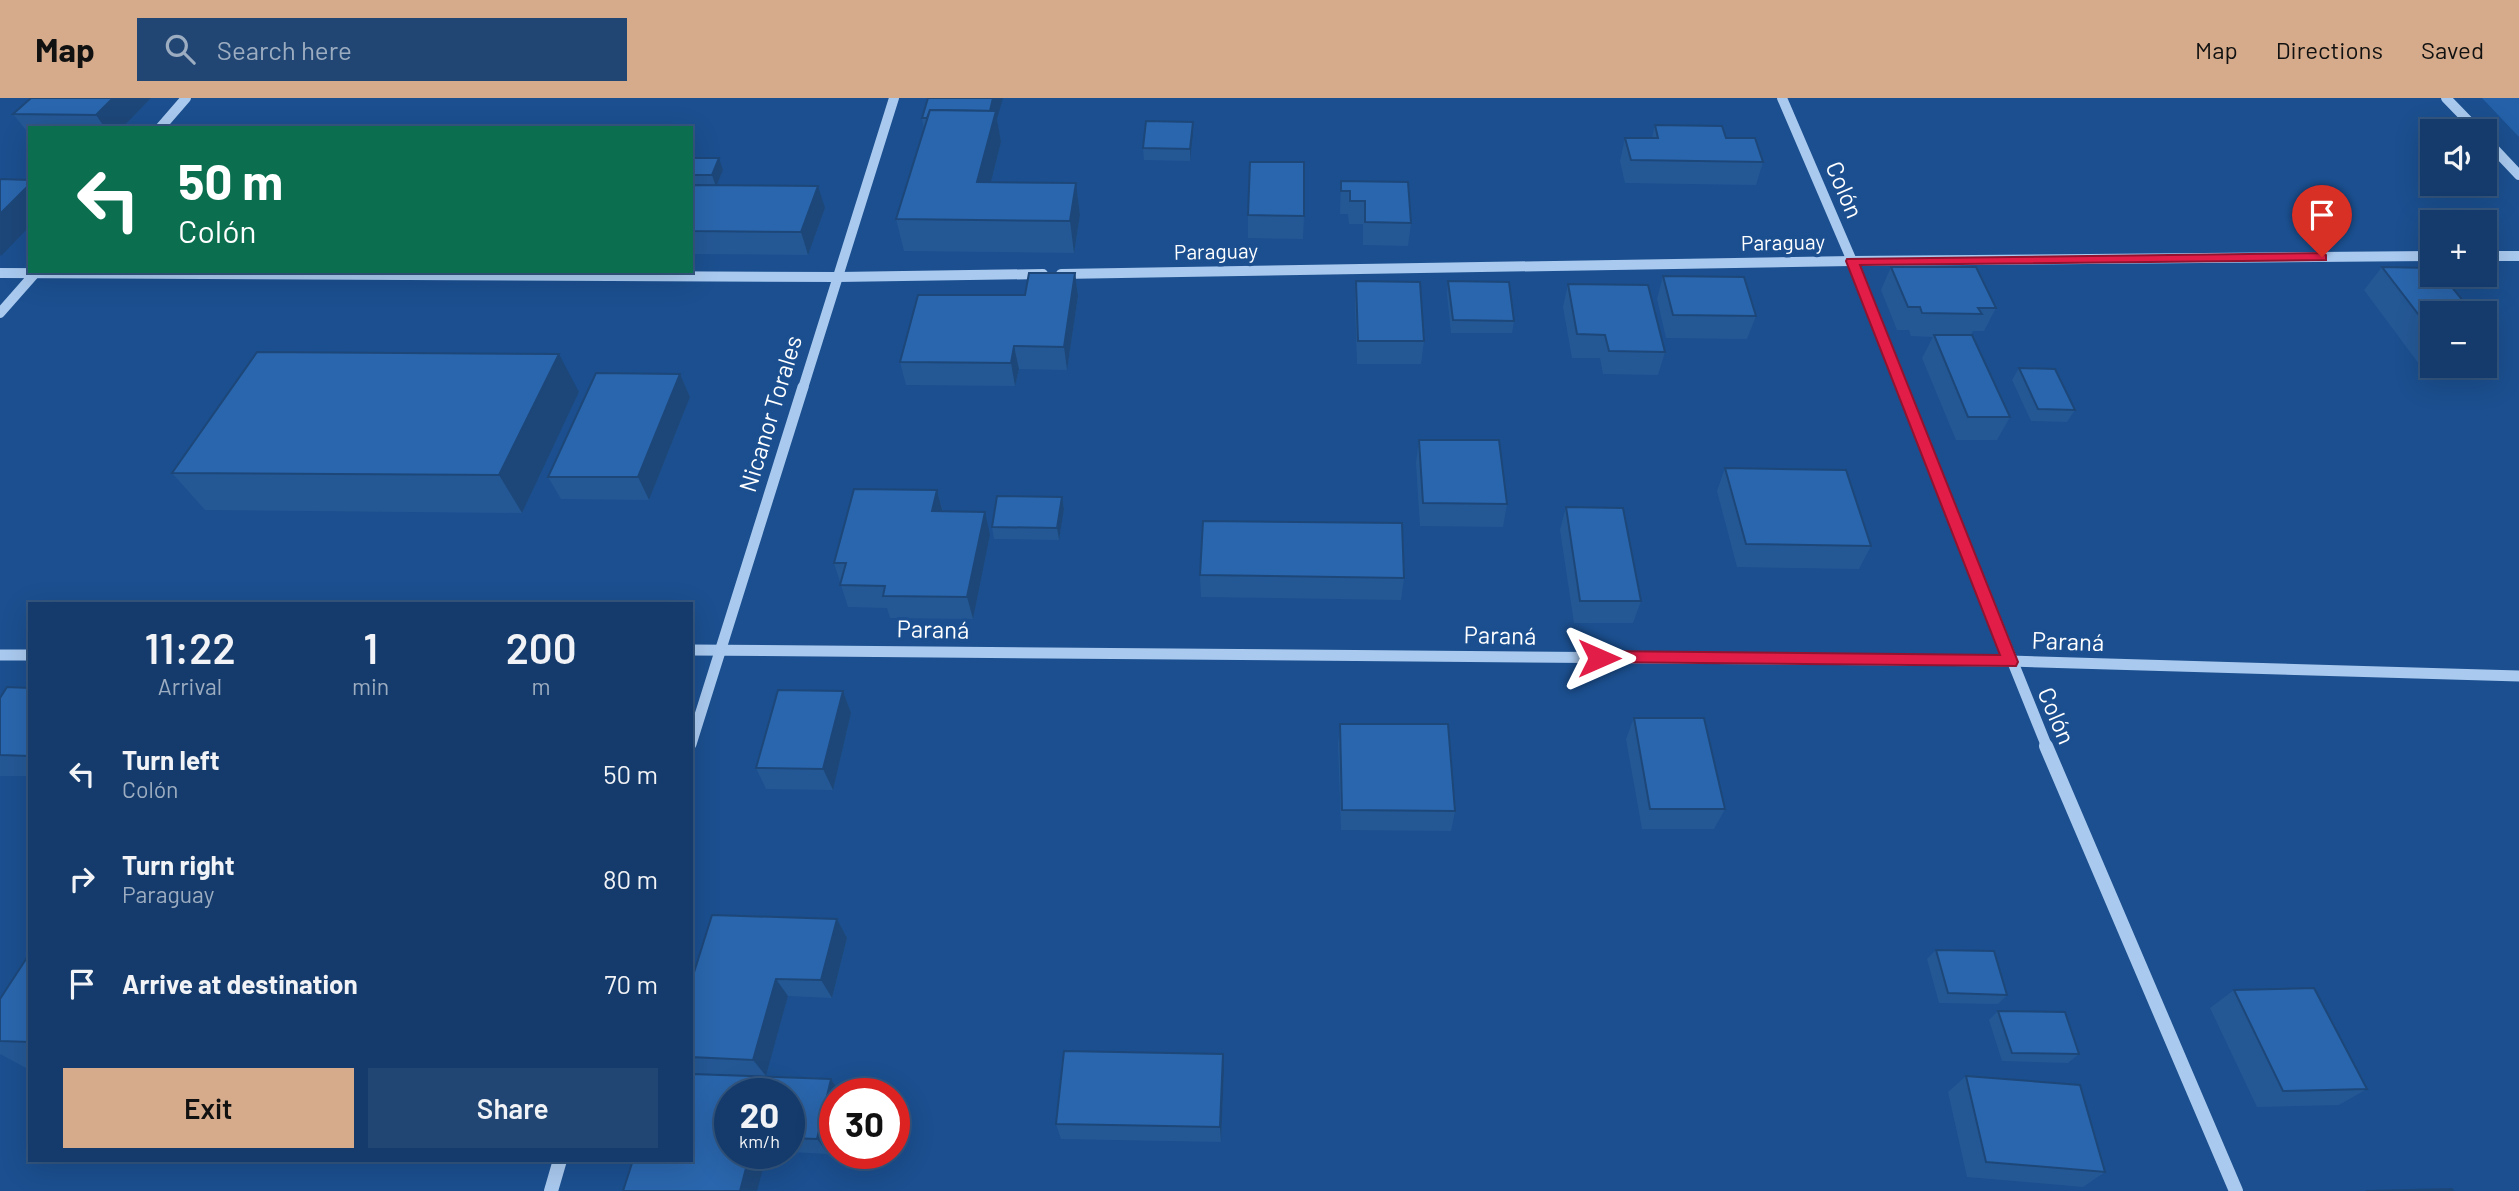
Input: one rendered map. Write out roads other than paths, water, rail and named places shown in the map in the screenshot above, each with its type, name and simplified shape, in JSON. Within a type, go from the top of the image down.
[{"type":"street","points":[[162,126],[186,98]]},
{"type":"street","name":"Nicanor Torales","points":[[693,738],[894,98]]},
{"type":"street","name":"Colón","points":[[1782,98],[1852,261],[2010,662],[2236,1191]]},
{"type":"street","points":[[2446,98],[2466,119]]},
{"type":"street","points":[[2497,152],[2519,175]]},
{"type":"street","name":"Paraguay","points":[[170,273],[838,278],[1852,261],[2420,256]]},
{"type":"street","points":[[2497,256],[2519,256]]},
{"type":"street","name":"Paraguay","points":[[0,273],[28,272]]},
{"type":"street","points":[[0,313],[35,273]]},
{"type":"street","name":"Paraná","points":[[693,650],[2010,662],[2519,676]]},
{"type":"street","points":[[0,655],[28,655]]},
{"type":"street","points":[[551,1191],[560,1162]]}]
